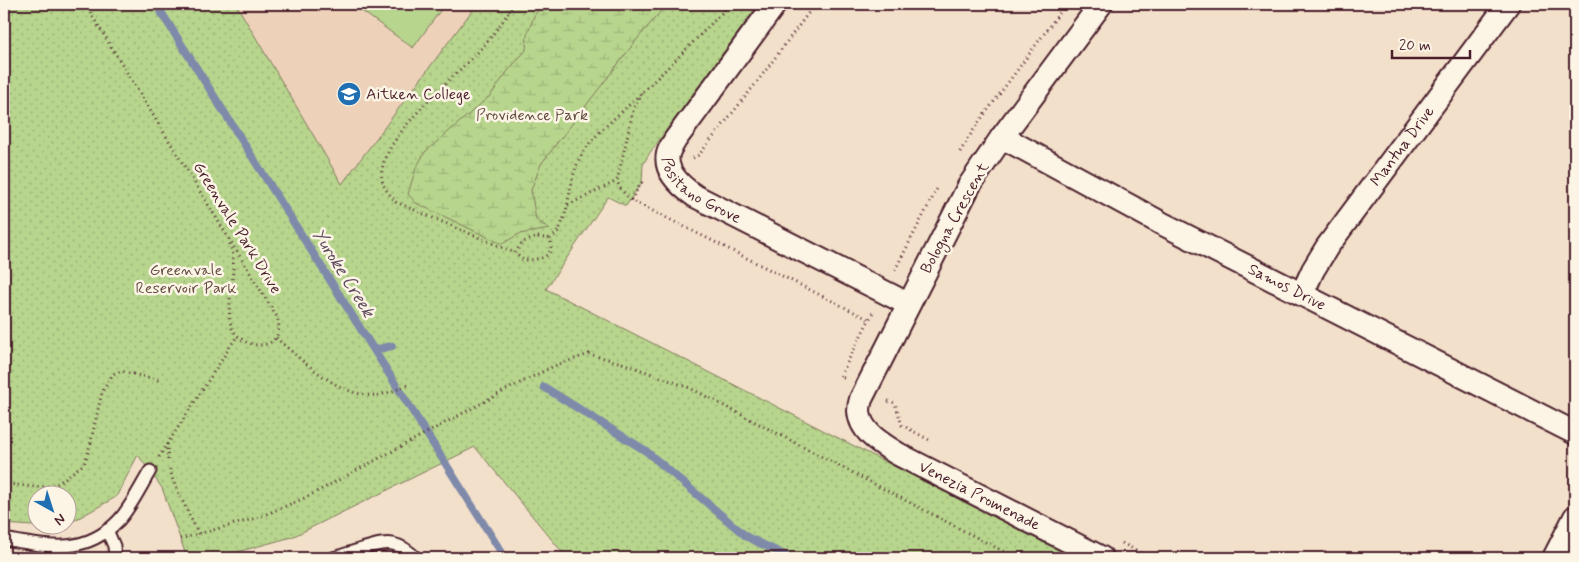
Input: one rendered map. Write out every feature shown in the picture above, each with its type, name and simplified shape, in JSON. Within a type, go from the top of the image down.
[{"type":"street","name":"Positano Grove","points":[[775,4],[675,140],[668,152],[667,162],[679,183],[695,196],[908,304]]},
{"type":"street","name":"Bologna Crescent","points":[[863,424],[859,411],[861,399],[969,186],[1002,137],[1101,4]]},
{"type":"street","name":"Mantua Drive","points":[[1302,294],[1312,270],[1327,247],[1508,4]]},
{"type":"street","name":"Samos Drive","points":[[1002,137],[1161,223],[1575,433]]},
{"type":"street","name":"Venezia Promenade","points":[[863,424],[878,441],[898,454],[1102,558]]},
{"type":"street","points":[[1554,558],[1575,517]]},
{"type":"lane","points":[[4,540],[63,547],[78,545],[95,538],[120,519],[150,471]]},
{"type":"lane","points":[[107,530],[114,546],[115,558]]},
{"type":"lane","points":[[333,558],[382,544],[394,544],[407,550],[416,558]]},
{"type":"path","name":"Greenvale Park Drive","points":[[85,4],[277,318],[280,325],[276,338]]},
{"type":"path","points":[[514,4],[478,52],[397,138],[383,166],[382,180],[389,194],[396,202],[515,253],[523,260],[538,259],[551,251],[550,239]]},
{"type":"path","points":[[515,253],[523,242],[538,237],[550,239],[556,236],[563,222],[572,178],[581,154],[597,136],[668,69],[730,4]]},
{"type":"path","points":[[690,160],[699,155],[757,82],[814,4]]},
{"type":"path","points":[[642,93],[634,107],[617,180],[620,188],[631,200],[870,320],[840,377],[846,379]]},
{"type":"path","points":[[568,205],[617,180]]},
{"type":"path","points":[[631,200],[642,182]]},
{"type":"path","points":[[229,239],[233,258],[230,317],[231,325],[237,336],[255,346],[262,346],[276,338],[332,382],[352,391],[367,395],[379,394],[393,391],[408,384]]},
{"type":"path","points":[[150,471],[237,336]]},
{"type":"path","points":[[180,539],[257,518],[307,497],[435,427],[554,366],[589,354],[622,363],[690,388],[1016,558]]},
{"type":"path","points":[[4,481],[7,484],[36,487],[54,486],[84,464],[102,392],[113,374],[122,371],[161,382]]},
{"type":"path","points":[[167,444],[168,462],[173,481],[199,534]]},
{"type":"shaded area","name":"Aitken College","points":[[236,4],[477,4],[342,185]]},
{"type":"green space","name":"Greenvale Reservoir Park","points":[[4,4],[236,4],[342,184],[477,4],[759,4],[649,154],[643,165],[642,182],[626,206],[608,197],[546,289],[1074,558],[567,558],[475,447],[292,537],[215,558],[187,558],[162,488],[138,455],[116,497],[78,518],[78,484],[28,484],[28,526],[4,524]]},
{"type":"green space","points":[[352,4],[445,4],[413,48]]},
{"type":"green space","name":"Providence Park","points":[[542,4],[667,4],[638,38],[541,164],[531,190],[536,220],[550,229],[519,234],[502,244],[416,203],[408,194],[416,168],[425,152],[490,96],[526,50],[527,35],[534,16]]},
{"type":"waterway","name":"Yuroke Creek","points":[[156,4],[505,558]]},
{"type":"waterway","points":[[374,350],[392,346]]},
{"type":"waterway","points":[[544,387],[646,451],[747,537],[791,558]]},
{"type":"place","name":"Aitken College","points":[[349,94]]}]
